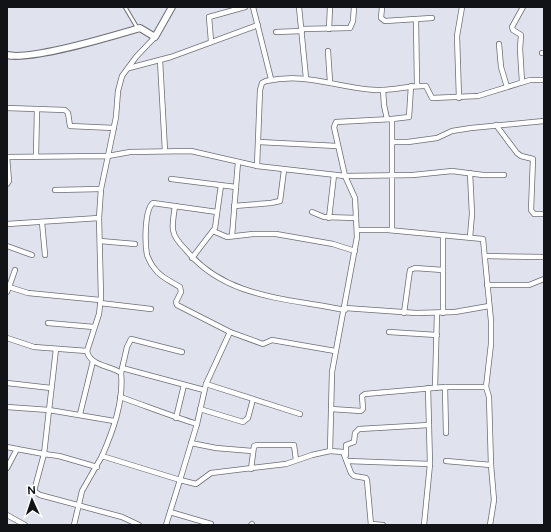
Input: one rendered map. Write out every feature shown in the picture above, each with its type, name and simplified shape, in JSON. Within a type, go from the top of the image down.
[{"type":"street","points":[[172,7],[155,37],[136,57],[122,76],[118,91],[116,118],[101,189],[99,218],[100,302],[87,351],[88,357],[93,361],[121,370],[204,390]]},
{"type":"street","points":[[211,41],[209,17],[245,7]]},
{"type":"street","points":[[253,7],[271,80]]},
{"type":"street","points":[[299,7],[306,78]]},
{"type":"street","points":[[329,29],[330,7]]},
{"type":"street","points":[[276,32],[350,28],[353,22],[354,7]]},
{"type":"street","points":[[382,7],[380,18],[382,21],[432,18]]},
{"type":"street","points":[[459,98],[456,36],[462,7]]},
{"type":"street","points":[[522,82],[520,50],[521,34],[513,30],[512,27],[523,7]]},
{"type":"street","points":[[416,20],[417,85]]},
{"type":"street","points":[[128,68],[160,60],[258,25]]},
{"type":"street","points":[[7,55],[17,57],[38,53],[138,29],[146,30],[155,37]]},
{"type":"street","points":[[499,44],[501,68],[507,87]]},
{"type":"street","points":[[328,51],[330,82]]},
{"type":"street","points":[[160,60],[165,150]]},
{"type":"street","points":[[257,166],[261,86],[266,81],[306,78],[356,88],[383,90],[417,85],[426,86],[432,98],[459,98],[478,96],[522,82],[544,80]]},
{"type":"street","points":[[330,451],[332,372],[335,351],[345,309],[357,230],[355,198],[345,176],[337,146],[334,127],[336,122],[409,117],[411,86]]},
{"type":"street","points":[[383,90],[384,105],[390,119],[393,142],[392,230]]},
{"type":"street","points":[[7,108],[65,110],[68,113],[69,124],[72,126],[114,128]]},
{"type":"street","points":[[36,156],[37,109]]},
{"type":"street","points":[[393,142],[408,142],[437,138],[452,131],[544,120]]},
{"type":"street","points":[[496,125],[517,153],[533,159],[531,210],[534,214],[544,214]]},
{"type":"street","points":[[259,142],[337,146]]},
{"type":"street","points":[[7,184],[9,181],[7,157],[108,156],[130,152],[165,150],[191,151],[257,166],[284,170],[345,176],[413,175],[452,171],[470,174],[504,174]]},
{"type":"street","points":[[232,236],[238,162]]},
{"type":"street","points":[[234,206],[271,203],[280,200],[284,170]]},
{"type":"street","points":[[470,174],[472,214],[470,237]]},
{"type":"street","points":[[329,218],[334,175]]},
{"type":"street","points":[[171,179],[236,187]]},
{"type":"street","points":[[192,258],[213,231],[221,185]]},
{"type":"street","points":[[55,190],[101,189]]},
{"type":"street","points":[[217,212],[152,203],[149,208],[146,229],[147,251],[150,262],[156,271],[180,288],[181,292],[176,302],[177,305],[230,332],[263,344],[272,340],[335,351]]},
{"type":"street","points":[[175,206],[174,235],[192,258],[223,281],[247,292],[345,309],[404,313],[455,312],[489,306]]},
{"type":"street","points":[[312,212],[329,218],[356,218]]},
{"type":"street","points":[[7,224],[99,218]]},
{"type":"street","points":[[42,222],[45,255]]},
{"type":"street","points":[[357,230],[392,230],[443,236],[483,237],[491,344],[486,387],[489,397],[491,465],[494,500],[490,525]]},
{"type":"street","points":[[213,231],[224,237],[253,234],[276,234],[333,244],[355,251]]},
{"type":"street","points":[[435,388],[437,335],[443,270],[443,236]]},
{"type":"street","points":[[100,242],[135,244]]},
{"type":"street","points":[[7,246],[32,255]]},
{"type":"street","points":[[485,256],[544,257]]},
{"type":"street","points":[[404,313],[410,270],[415,268],[443,270]]},
{"type":"street","points":[[15,270],[8,289],[151,309]]},
{"type":"street","points":[[487,285],[529,284],[544,279]]},
{"type":"street","points":[[48,323],[94,327]]},
{"type":"street","points":[[166,525],[197,424],[204,390],[230,332]]},
{"type":"street","points":[[389,332],[437,335]]},
{"type":"street","points":[[7,338],[34,347],[87,351]]},
{"type":"street","points":[[74,525],[85,485],[97,467],[102,456],[114,421],[120,397],[121,370],[128,342],[131,339],[182,352]]},
{"type":"street","points":[[56,349],[44,454],[34,491],[40,495],[122,517],[139,525]]},
{"type":"street","points":[[80,414],[93,361]]},
{"type":"street","points":[[7,383],[51,388]]},
{"type":"street","points":[[206,384],[300,414]]},
{"type":"street","points":[[176,418],[184,385]]},
{"type":"street","points":[[331,409],[361,411],[363,409],[362,396],[365,394],[445,387],[486,387]]},
{"type":"street","points":[[445,387],[446,433]]},
{"type":"street","points":[[424,525],[430,464],[428,388]]},
{"type":"street","points":[[120,397],[176,418],[197,424]]},
{"type":"street","points":[[200,409],[243,422],[248,418],[253,399]]},
{"type":"street","points":[[7,407],[80,414],[114,421]]},
{"type":"street","points":[[383,525],[371,524],[367,480],[366,478],[354,476],[347,461],[346,445],[354,442],[355,433],[359,429],[429,425]]},
{"type":"street","points":[[191,443],[216,448],[252,451]]},
{"type":"street","points":[[251,469],[252,451],[254,446],[257,444],[293,444],[295,446],[296,460]]},
{"type":"street","points":[[7,447],[59,456],[97,467]]},
{"type":"street","points":[[7,468],[17,449]]},
{"type":"street","points":[[102,456],[196,484],[211,473],[286,464],[330,451],[341,451],[346,455]]},
{"type":"street","points":[[347,461],[430,464]]},
{"type":"street","points":[[446,461],[491,465]]},
{"type":"street","points":[[170,512],[198,522],[211,524]]},
{"type":"street","points":[[7,515],[25,525]]},
{"type":"lane","points":[[125,7],[138,29]]}]
